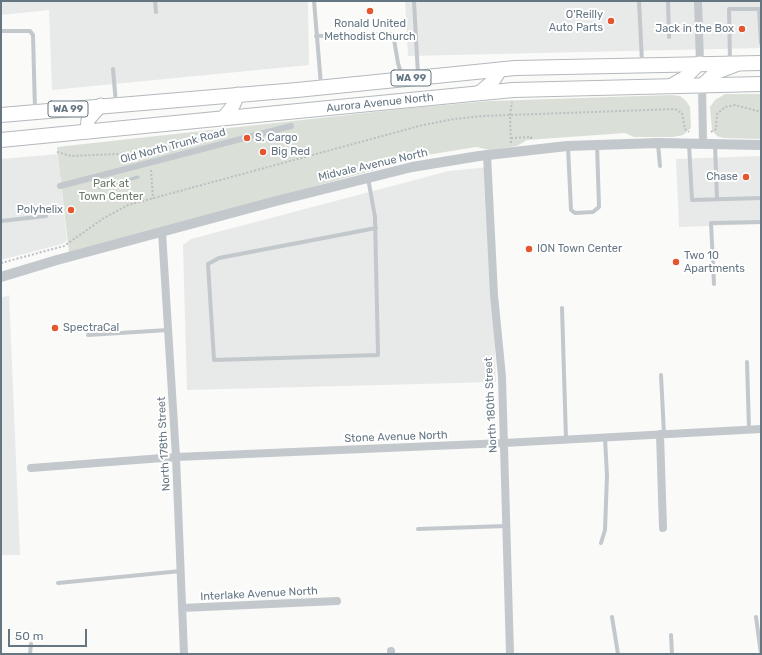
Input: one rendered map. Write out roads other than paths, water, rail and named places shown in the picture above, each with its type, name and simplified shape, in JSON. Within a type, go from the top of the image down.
[{"type":"highway","name":"Aurora Avenue North","points":[[1,115],[101,105],[321,87],[501,69],[700,63],[761,63]]},
{"type":"highway","name":"Aurora Avenue North","points":[[1,140],[513,90],[761,84]]},
{"type":"main road","points":[[670,86],[687,76],[700,63]]},
{"type":"main road","points":[[702,85],[715,73],[736,63]]},
{"type":"main road","points":[[478,93],[493,81],[501,69]]},
{"type":"main road","points":[[222,118],[233,106],[238,94]]},
{"type":"main road","points":[[87,132],[88,120],[101,105]]},
{"type":"street","points":[[698,1],[700,63]]},
{"type":"street","points":[[702,85],[703,143]]},
{"type":"street","name":"Old North Trunk Road","points":[[60,186],[291,126]]},
{"type":"street","name":"Midvale Avenue North","points":[[1,277],[162,232],[368,177],[412,167],[487,155],[568,146],[658,143],[761,145]]},
{"type":"street","name":"North 180th Street","points":[[487,155],[494,295],[502,377],[510,654]]},
{"type":"street","name":"North 178th Street","points":[[162,232],[176,457],[184,654]]},
{"type":"street","name":"Stone Avenue North","points":[[31,468],[176,457],[504,443],[761,429]]},
{"type":"street","points":[[662,434],[663,528]]},
{"type":"street","name":"Interlake Avenue North","points":[[182,608],[336,601]]},
{"type":"lane","points":[[155,1],[156,12]]},
{"type":"lane","points":[[314,1],[321,87]]},
{"type":"lane","points":[[414,1],[418,77]]},
{"type":"lane","points":[[639,1],[642,65]]},
{"type":"lane","points":[[668,1],[669,37]]},
{"type":"lane","points":[[736,63],[729,9],[759,9],[761,43]]},
{"type":"lane","points":[[1,31],[30,31],[33,35],[35,112]]},
{"type":"lane","points":[[316,36],[393,34],[398,63],[403,79]]},
{"type":"lane","points":[[113,69],[116,104]]},
{"type":"lane","points":[[658,143],[660,166]]},
{"type":"lane","points":[[689,143],[692,200],[761,198]]},
{"type":"lane","points":[[715,144],[717,200]]},
{"type":"lane","points":[[568,146],[571,210],[575,213],[593,212],[599,207],[597,145]]},
{"type":"lane","points":[[368,177],[376,228],[378,355],[214,360],[208,264],[219,258],[376,228]]},
{"type":"lane","points":[[1,221],[46,216]]},
{"type":"lane","points":[[714,284],[711,223],[761,222]]},
{"type":"lane","points":[[562,308],[566,440]]},
{"type":"lane","points":[[88,335],[168,330]]},
{"type":"lane","points":[[747,362],[749,429]]},
{"type":"lane","points":[[661,375],[662,434]]},
{"type":"lane","points":[[601,543],[605,530],[607,470],[605,438]]},
{"type":"lane","points":[[418,529],[506,526]]},
{"type":"lane","points":[[58,583],[181,571]]},
{"type":"lane","points":[[612,617],[618,654]]},
{"type":"lane","points":[[756,617],[761,654]]},
{"type":"lane","points":[[671,635],[672,654]]},
{"type":"lane","points":[[30,654],[31,644]]},
{"type":"waterway","points":[[100,188],[138,177]]},
{"type":"place","name":"Ronald United Methodist Church","points":[[370,11]]},
{"type":"place","name":"O'Reilly Auto Parts","points":[[611,21]]},
{"type":"place","name":"Jack in the Box","points":[[742,29]]},
{"type":"place","name":"S. Cargo","points":[[247,138]]},
{"type":"place","name":"Big Red","points":[[263,152]]},
{"type":"place","name":"Chase","points":[[746,177]]},
{"type":"place","name":"Polyhelix","points":[[71,210]]},
{"type":"place","name":"ION Town Center","points":[[529,249]]},
{"type":"place","name":"Two 10 Apartments","points":[[676,262]]},
{"type":"place","name":"SpectraCal","points":[[55,328]]},
{"type":"park label","name":"Park at Town Center","points":[[111,190]]}]
